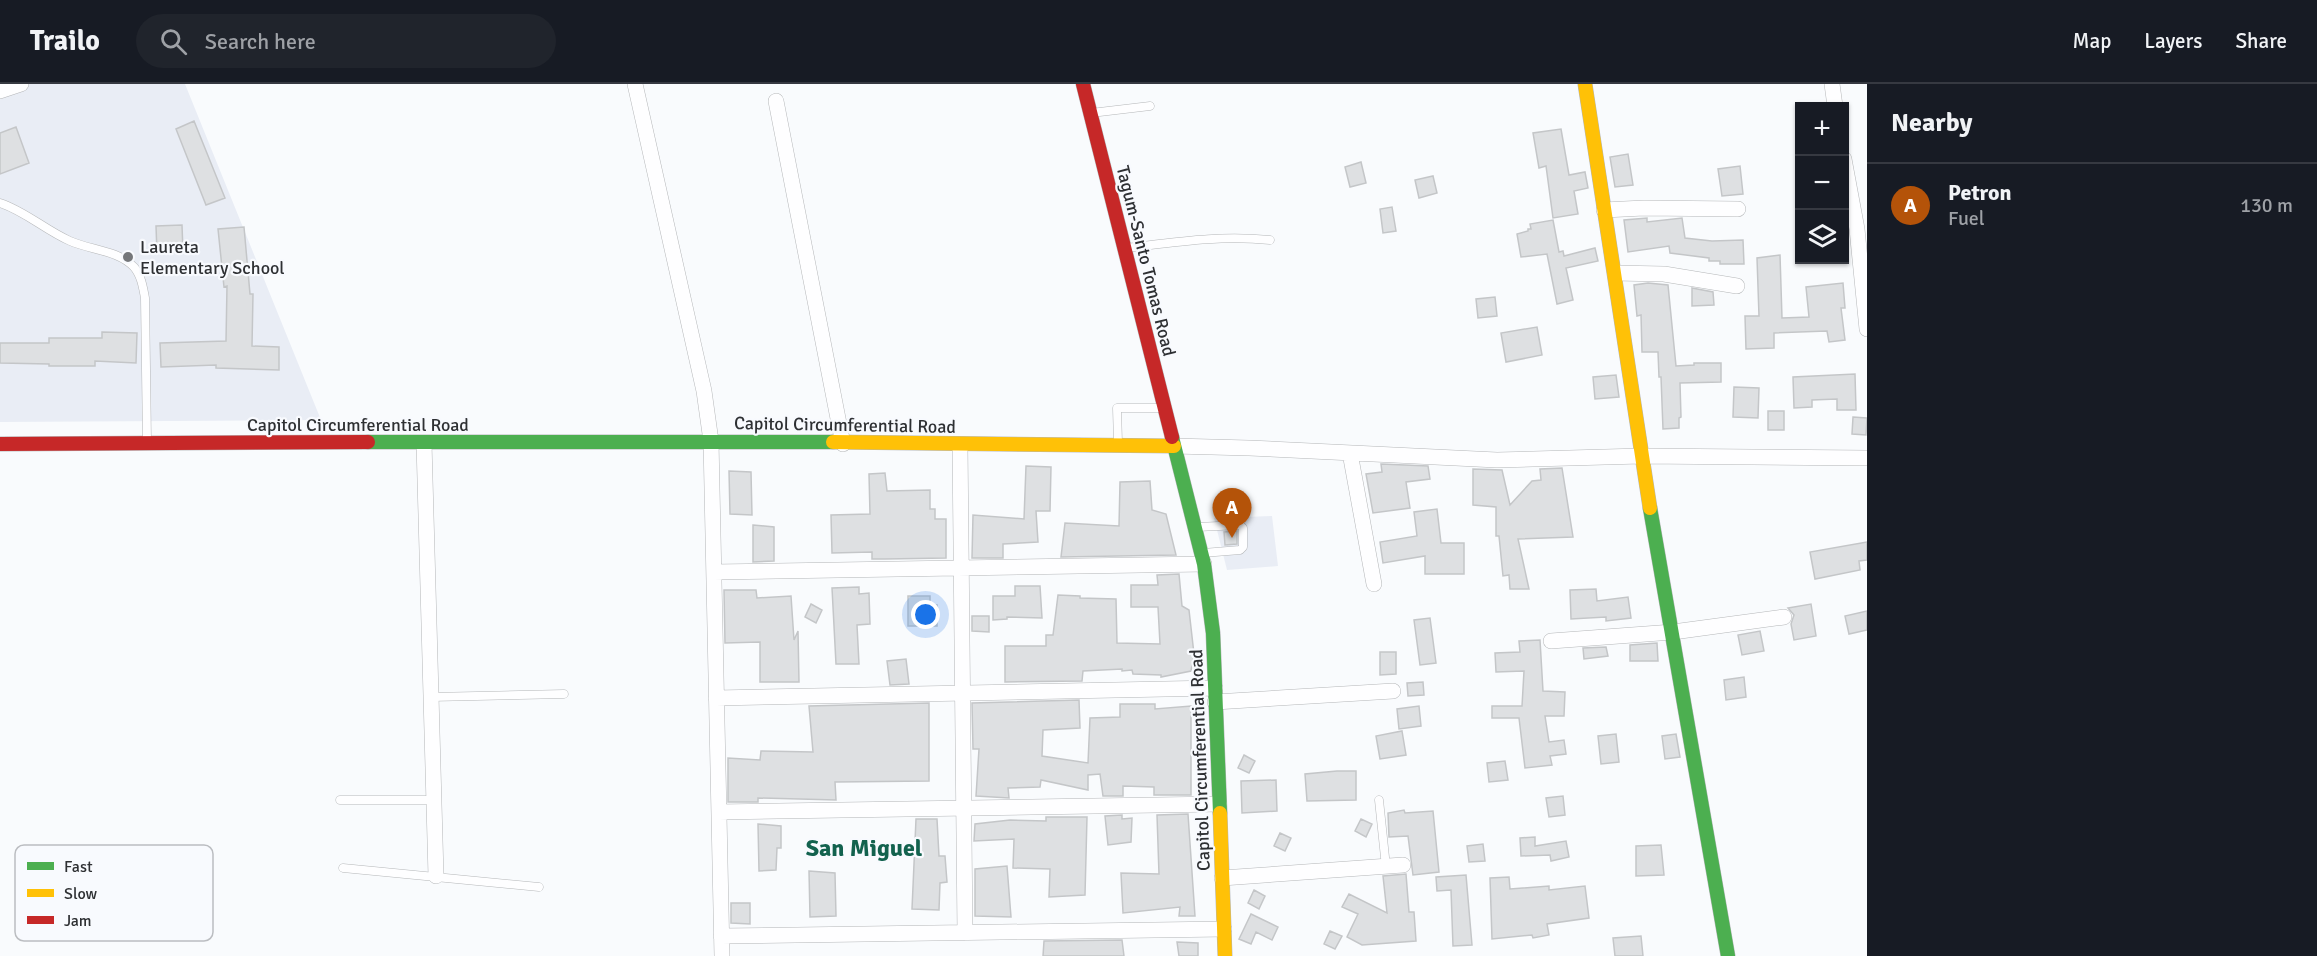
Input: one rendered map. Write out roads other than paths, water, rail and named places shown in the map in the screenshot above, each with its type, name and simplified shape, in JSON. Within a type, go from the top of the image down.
[{"type":"main road","name":"Tagum-Santo Tomas Road","points":[[1083,84],[1174,446]]},
{"type":"main road","points":[[1585,84],[1641,456],[1728,956]]},
{"type":"main road","name":"Capitol Circumferential Road","points":[[0,444],[711,441],[1174,446],[1203,559],[1211,609],[1225,956]]},
{"type":"street","points":[[0,91],[21,84]]},
{"type":"street","points":[[635,84],[704,391],[711,441],[722,956]]},
{"type":"street","points":[[1832,84],[1834,102]]},
{"type":"street","points":[[777,101],[843,444]]},
{"type":"street","points":[[1849,182],[1857,229],[1867,329]]},
{"type":"street","points":[[1604,210],[1738,209]]},
{"type":"street","points":[[1615,273],[1664,274],[1737,285]]},
{"type":"street","points":[[424,443],[436,876]]},
{"type":"street","points":[[960,445],[964,933]]},
{"type":"street","points":[[1174,446],[1497,460],[1641,456],[1867,458]]},
{"type":"street","points":[[1350,453],[1374,584]]},
{"type":"street","points":[[714,572],[961,568],[1203,559]]},
{"type":"street","points":[[1551,641],[1673,632],[1784,617]]},
{"type":"street","points":[[716,698],[962,693],[1215,695],[1393,691]]},
{"type":"street","points":[[718,812],[1219,804]]},
{"type":"street","points":[[1222,878],[1403,865]]},
{"type":"street","points":[[721,936],[1224,929]]},
{"type":"lane","points":[[1090,113],[1150,106]]},
{"type":"lane","points":[[0,203],[68,240],[120,258],[134,267],[142,283],[144,298],[147,443]]},
{"type":"lane","points":[[1124,249],[1209,237],[1270,240]]},
{"type":"lane","points":[[1118,446],[1118,408],[1165,408]]},
{"type":"lane","points":[[1195,527],[1240,525],[1242,528],[1244,547],[1203,559]]},
{"type":"lane","points":[[431,698],[564,694]]},
{"type":"lane","points":[[340,800],[434,800]]},
{"type":"lane","points":[[1379,800],[1386,867]]},
{"type":"lane","points":[[343,868],[539,887]]},
{"type":"place","name":"Laureta Elementary School","points":[[128,257]]},
{"type":"place","name":"Petron","points":[[1232,538]]},
{"type":"district","name":"San Miguel","points":[[864,848]]}]
